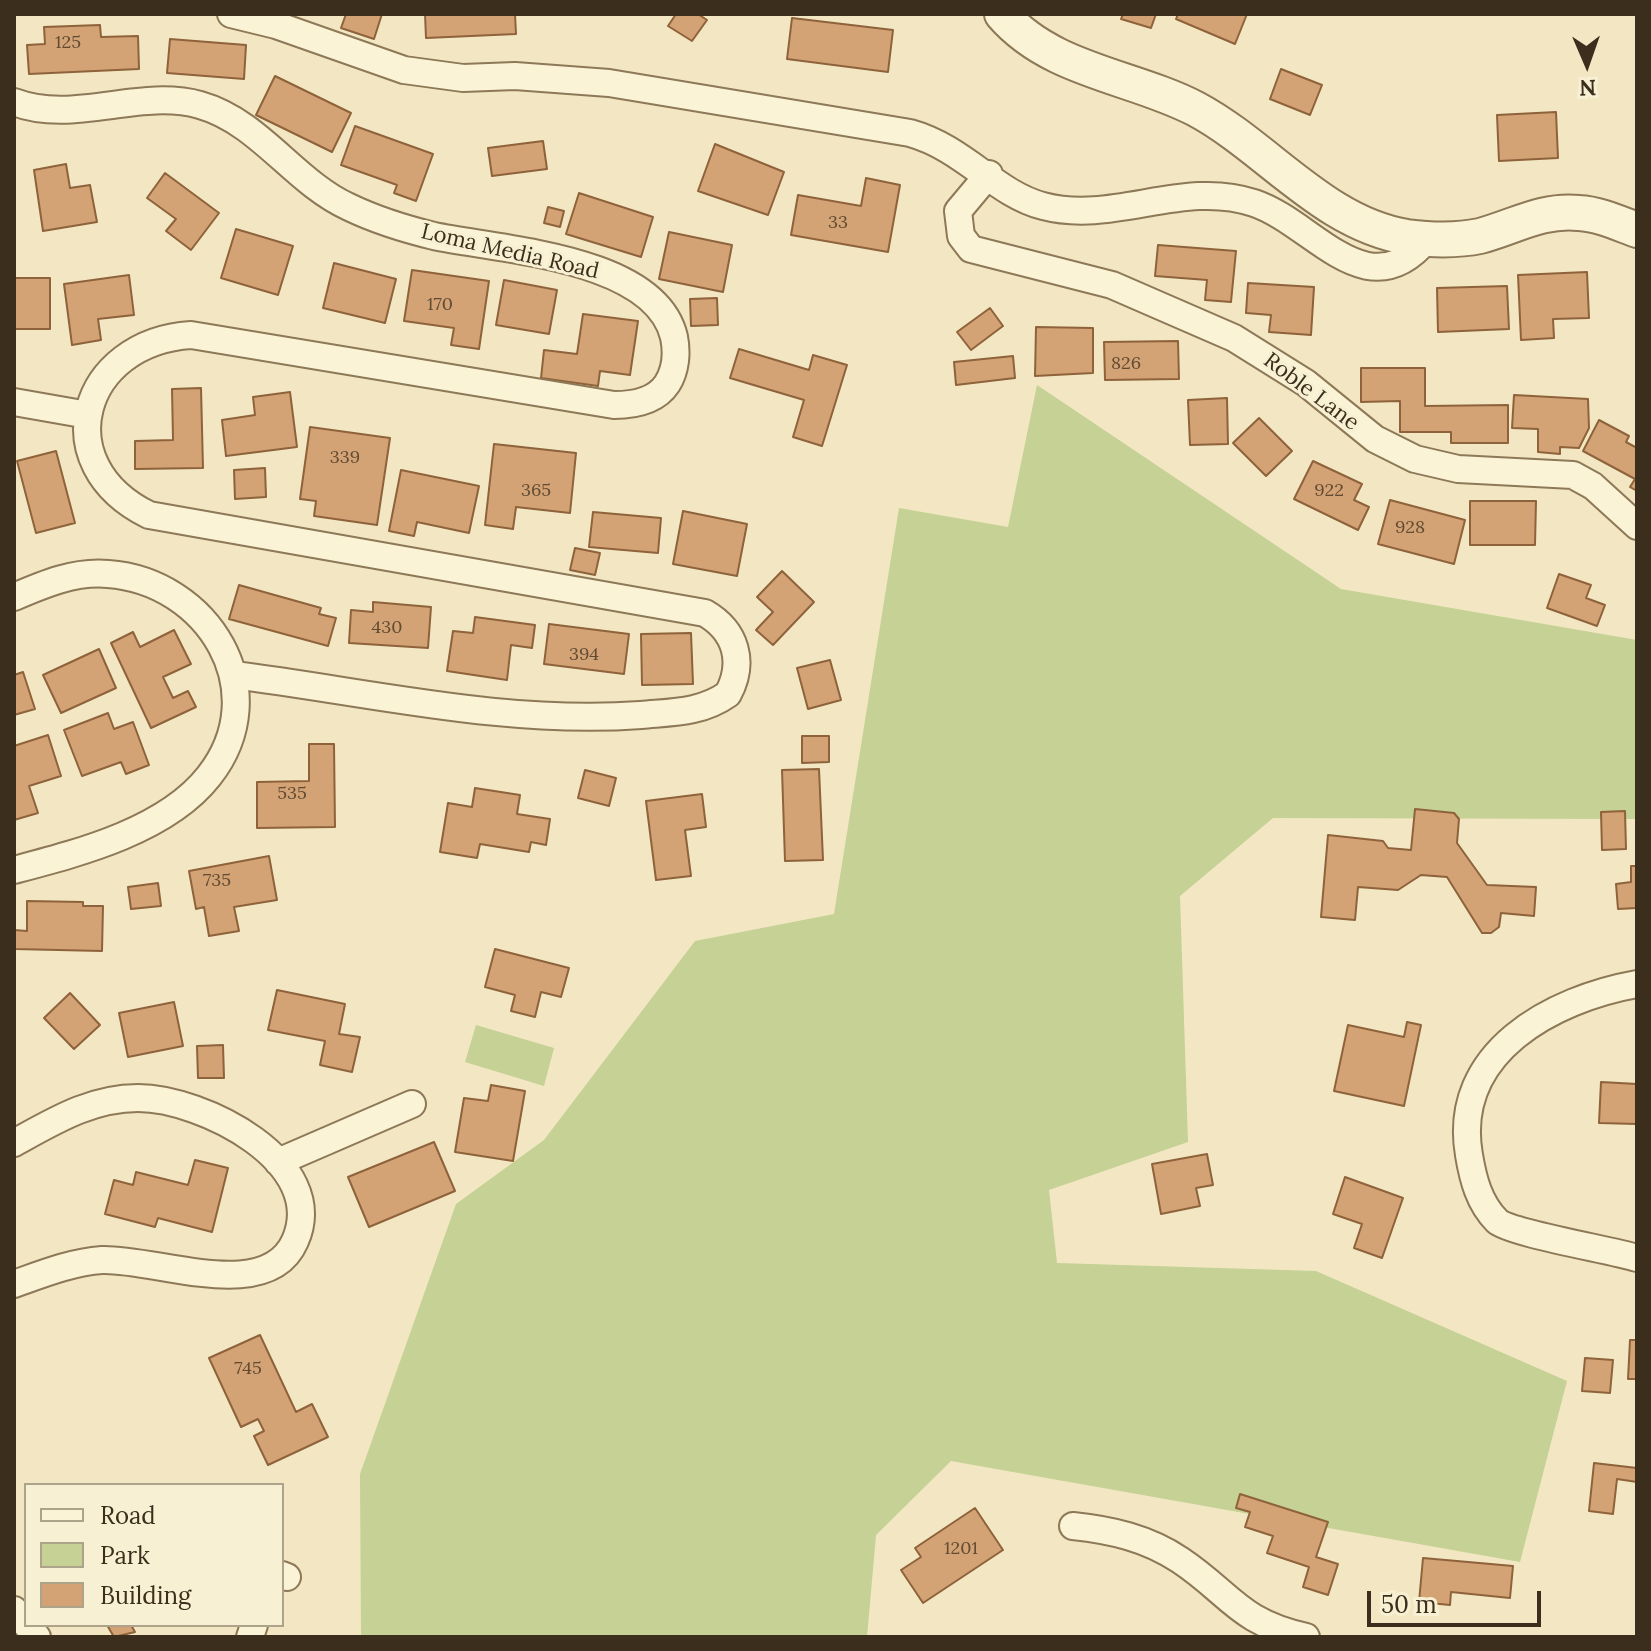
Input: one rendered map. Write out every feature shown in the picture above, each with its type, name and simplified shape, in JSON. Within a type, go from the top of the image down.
[{"type":"street","points":[[231,14],[276,25],[404,70],[463,78],[515,76],[609,83],[910,133],[947,147],[1021,198],[1060,210],[1112,210],[1185,195],[1233,197],[1279,214],[1331,250],[1370,268],[1388,267],[1411,258],[1427,239]]},
{"type":"street","points":[[1002,14],[1030,40],[1056,55],[1159,93],[1213,119],[1344,212],[1390,232],[1427,239],[1463,239],[1537,216],[1563,212],[1590,214],[1637,230]]},
{"type":"street","name":"Loma Media Road","points":[[14,102],[53,109],[171,100],[210,108],[246,128],[330,197],[365,215],[434,236],[578,263],[642,293],[659,309],[673,332],[673,371],[666,386],[646,401],[614,405],[191,335],[165,337],[136,348],[112,367],[95,392],[88,415],[88,444],[97,471],[114,495],[149,515],[693,609],[717,620],[726,628],[738,661],[728,694],[706,707],[594,718],[474,711],[234,675]]},
{"type":"street","name":"Roble Lane","points":[[989,174],[958,211],[961,236],[971,249],[1112,285],[1234,338],[1306,383],[1375,439],[1415,459],[1458,469],[1566,473],[1580,477],[1637,526]]},
{"type":"street","points":[[14,402],[88,415]]},
{"type":"street","points":[[14,597],[75,576],[105,573],[152,584],[176,598],[227,651],[238,708],[231,736],[208,778],[191,793],[149,822],[14,870]]},
{"type":"street","points":[[1637,984],[1562,1006],[1513,1035],[1479,1082],[1470,1109],[1468,1149],[1483,1202],[1497,1221],[1510,1229],[1637,1258]]},
{"type":"street","points":[[14,1143],[74,1110],[107,1100],[140,1098],[174,1102],[205,1112],[252,1139],[278,1162],[295,1186],[301,1214],[299,1228],[289,1251],[260,1273],[235,1276],[103,1260],[57,1268],[14,1284]]},
{"type":"street","points":[[278,1162],[412,1104]]},
{"type":"street","points":[[1073,1526],[1102,1529],[1155,1546],[1179,1559],[1230,1603],[1259,1622],[1306,1637]]},
{"type":"green space","points":[[1037,385],[1341,589],[1637,640],[1635,819],[1273,818],[1180,896],[1188,1142],[1049,1190],[1057,1263],[1316,1271],[1567,1381],[1520,1562],[951,1461],[876,1535],[867,1637],[361,1637],[360,1474],[456,1204],[544,1140],[695,941],[834,914],[899,508],[1008,527]]},
{"type":"green space","points":[[476,1025],[554,1048],[544,1086],[465,1062]]},
{"type":"building","points":[[346,14],[382,14],[374,39],[341,28]]},
{"type":"building","points":[[425,14],[515,14],[516,34],[426,38]]},
{"type":"building","points":[[676,14],[698,14],[707,20],[692,41],[668,26]]},
{"type":"building","points":[[1123,14],[1156,14],[1151,28],[1121,19]]},
{"type":"building","points":[[1178,14],[1247,14],[1235,44],[1176,19]]},
{"type":"building","points":[[792,18],[893,30],[888,72],[787,59]]},
{"type":"building","points":[[100,25],[101,37],[138,36],[139,69],[29,74],[27,45],[45,44],[44,27]]},
{"type":"building","points":[[170,39],[246,45],[244,79],[167,73]]},
{"type":"building","points":[[1281,69],[1322,85],[1310,115],[1270,99]]},
{"type":"building","points":[[275,76],[351,113],[332,152],[256,115]]},
{"type":"building","points":[[1556,112],[1558,158],[1499,161],[1497,115]]},
{"type":"building","points":[[355,126],[433,154],[416,201],[394,193],[397,185],[341,165]]},
{"type":"building","points":[[543,141],[547,169],[492,176],[488,148]]},
{"type":"building","points":[[715,144],[784,172],[768,215],[698,191]]},
{"type":"building","points":[[66,164],[70,188],[90,185],[97,222],[43,231],[34,170]]},
{"type":"building","points":[[165,173],[219,213],[191,250],[166,231],[176,219],[147,198]]},
{"type":"building","points":[[866,178],[900,185],[888,252],[791,235],[798,195],[861,206]]},
{"type":"building","points":[[579,193],[653,217],[641,257],[566,234]]},
{"type":"building","points":[[548,207],[564,211],[560,227],[544,223]]},
{"type":"building","points":[[236,229],[293,246],[278,295],[221,278]]},
{"type":"building","points":[[669,232],[732,245],[723,292],[659,279]]},
{"type":"building","points":[[1158,245],[1236,251],[1231,302],[1205,300],[1207,280],[1155,276]]},
{"type":"building","points":[[334,263],[396,279],[385,323],[323,308]]},
{"type":"building","points":[[412,270],[489,281],[479,349],[451,345],[454,328],[404,321]]},
{"type":"building","points":[[1587,272],[1589,318],[1553,319],[1554,338],[1521,340],[1518,275]]},
{"type":"building","points":[[129,275],[134,315],[98,319],[101,340],[72,345],[64,284]]},
{"type":"building","points":[[14,278],[50,278],[50,329],[14,329]]},
{"type":"building","points":[[504,280],[557,290],[549,334],[496,325]]},
{"type":"building","points":[[1248,283],[1314,287],[1311,335],[1269,332],[1271,315],[1246,313]]},
{"type":"building","points":[[1507,286],[1509,329],[1438,332],[1437,288]]},
{"type":"building","points":[[717,298],[718,325],[691,326],[690,299]]},
{"type":"building","points":[[990,308],[1003,326],[971,350],[957,332]]},
{"type":"building","points":[[583,314],[638,321],[630,375],[600,371],[598,386],[541,378],[544,350],[577,354]]},
{"type":"building","points":[[1036,327],[1093,328],[1093,373],[1035,376]]},
{"type":"building","points":[[1178,341],[1179,379],[1105,380],[1104,342]]},
{"type":"building","points":[[739,349],[809,370],[813,355],[847,365],[822,446],[793,437],[804,400],[730,378]]},
{"type":"building","points":[[1013,356],[1015,378],[956,385],[954,362]]},
{"type":"building","points":[[1361,368],[1425,368],[1425,406],[1508,405],[1508,443],[1451,443],[1451,432],[1400,432],[1400,401],[1361,402]]},
{"type":"building","points":[[201,388],[203,468],[135,469],[135,441],[173,440],[172,389]]},
{"type":"building","points":[[290,392],[297,447],[226,456],[222,420],[255,415],[253,397]]},
{"type":"building","points":[[1514,395],[1588,399],[1589,428],[1579,448],[1560,447],[1560,454],[1538,452],[1538,429],[1512,428]]},
{"type":"building","points":[[1227,398],[1228,444],[1190,445],[1188,400]]},
{"type":"building","points":[[1259,418],[1292,451],[1266,476],[1233,443]]},
{"type":"building","points":[[1599,420],[1629,436],[1626,442],[1637,448],[1637,491],[1630,487],[1635,479],[1583,451]]},
{"type":"building","points":[[310,427],[390,438],[377,525],[314,516],[316,501],[300,499]]},
{"type":"building","points":[[494,444],[576,453],[570,513],[516,507],[513,529],[485,525]]},
{"type":"building","points":[[56,451],[75,523],[36,533],[17,461]]},
{"type":"building","points":[[1313,461],[1362,484],[1354,500],[1369,507],[1358,530],[1294,499]]},
{"type":"building","points":[[265,468],[266,497],[235,499],[234,470]]},
{"type":"building","points":[[401,470],[479,486],[469,533],[417,522],[414,536],[389,531]]},
{"type":"building","points":[[1390,500],[1465,520],[1454,564],[1378,544]]},
{"type":"building","points":[[1470,501],[1536,501],[1535,545],[1470,545]]},
{"type":"building","points":[[683,511],[747,524],[737,576],[673,564]]},
{"type":"building","points":[[593,512],[661,518],[658,553],[589,547]]},
{"type":"building","points":[[575,548],[600,553],[595,575],[570,570]]},
{"type":"building","points":[[782,571],[814,602],[773,645],[756,630],[773,612],[757,597]]},
{"type":"building","points":[[1559,574],[1591,585],[1586,598],[1605,605],[1597,626],[1547,608]]},
{"type":"building","points":[[239,585],[321,608],[319,614],[336,618],[328,646],[229,619]]},
{"type":"building","points":[[373,602],[431,607],[428,648],[349,643],[351,610],[373,612]]},
{"type":"building","points":[[475,617],[535,625],[532,648],[511,645],[507,680],[447,671],[453,631],[473,633]]},
{"type":"building","points":[[549,624],[629,634],[624,674],[544,664]]},
{"type":"building","points":[[174,630],[191,664],[163,677],[173,698],[188,691],[196,707],[151,728],[111,643],[133,632],[140,647]]},
{"type":"building","points":[[691,633],[693,684],[642,685],[641,634]]},
{"type":"building","points":[[99,649],[116,688],[61,713],[43,675]]},
{"type":"building","points":[[830,660],[841,700],[808,709],[797,668]]},
{"type":"building","points":[[23,672],[35,709],[14,715],[14,675]]},
{"type":"building","points":[[108,713],[114,729],[133,722],[149,765],[126,774],[121,762],[82,776],[64,730]]},
{"type":"building","points":[[48,735],[61,776],[29,786],[38,813],[14,820],[14,746]]},
{"type":"building","points":[[802,736],[829,736],[829,762],[802,763]]},
{"type":"building","points":[[309,744],[334,744],[335,827],[257,828],[257,782],[309,781]]},
{"type":"building","points":[[819,769],[823,860],[785,861],[782,770]]},
{"type":"building","points":[[585,770],[616,778],[609,806],[578,798]]},
{"type":"building","points":[[475,788],[520,795],[517,814],[550,819],[546,845],[531,842],[529,852],[480,844],[477,858],[440,852],[448,803],[472,807]]},
{"type":"building","points":[[702,794],[706,827],[685,830],[691,876],[656,880],[646,801]]},
{"type":"building","points":[[1415,809],[1454,813],[1459,819],[1457,843],[1487,885],[1536,887],[1534,916],[1501,913],[1499,927],[1491,933],[1482,933],[1447,877],[1421,875],[1398,890],[1358,887],[1355,920],[1321,917],[1328,835],[1383,841],[1388,848],[1411,850]]},
{"type":"building","points":[[1625,811],[1626,849],[1602,850],[1601,812]]},
{"type":"building","points":[[269,856],[277,900],[234,907],[239,931],[209,936],[204,907],[196,909],[189,871]]},
{"type":"building","points":[[1631,866],[1637,866],[1637,908],[1618,909],[1616,884],[1631,882]]},
{"type":"building","points":[[158,883],[161,906],[131,909],[128,887]]},
{"type":"building","points":[[27,901],[83,902],[83,906],[103,906],[102,951],[14,949],[14,930],[27,931]]},
{"type":"building","points":[[495,949],[569,968],[561,997],[541,992],[535,1017],[511,1011],[515,995],[485,987]]},
{"type":"building","points":[[277,990],[345,1004],[339,1034],[360,1037],[352,1072],[320,1065],[325,1041],[268,1030]]},
{"type":"building","points":[[70,993],[100,1025],[74,1049],[44,1018]]},
{"type":"building","points":[[174,1002],[183,1046],[128,1057],[119,1013]]},
{"type":"building","points":[[1407,1022],[1421,1025],[1404,1106],[1334,1091],[1348,1025],[1404,1037]]},
{"type":"building","points":[[223,1045],[224,1078],[198,1078],[197,1046]]},
{"type":"building","points":[[1601,1082],[1637,1084],[1637,1124],[1599,1123]]},
{"type":"building","points":[[491,1085],[525,1091],[513,1161],[455,1152],[464,1098],[488,1101]]},
{"type":"building","points":[[434,1142],[455,1191],[369,1227],[348,1177]]},
{"type":"building","points":[[1207,1154],[1213,1185],[1196,1188],[1200,1206],[1161,1214],[1152,1164]]},
{"type":"building","points":[[195,1160],[228,1168],[212,1232],[158,1218],[155,1227],[105,1214],[114,1180],[133,1185],[136,1172],[188,1185]]},
{"type":"building","points":[[1345,1177],[1403,1198],[1382,1258],[1354,1248],[1362,1224],[1333,1214]]},
{"type":"building","points":[[260,1335],[296,1412],[312,1404],[328,1437],[268,1465],[254,1436],[264,1431],[258,1419],[241,1427],[209,1358]]},
{"type":"building","points":[[1630,1340],[1637,1340],[1637,1379],[1628,1379]]},
{"type":"building","points":[[1585,1358],[1613,1360],[1610,1393],[1582,1391]]},
{"type":"building","points":[[1594,1463],[1637,1468],[1637,1482],[1617,1479],[1613,1514],[1589,1511]]},
{"type":"building","points":[[1240,1494],[1328,1522],[1316,1557],[1338,1564],[1328,1595],[1303,1587],[1309,1567],[1267,1553],[1273,1536],[1245,1527],[1250,1512],[1236,1508]]},
{"type":"building","points":[[975,1508],[1003,1550],[923,1603],[901,1570],[921,1557],[915,1548]]},
{"type":"building","points":[[1423,1558],[1513,1566],[1510,1598],[1451,1592],[1450,1605],[1419,1602]]},
{"type":"building","points":[[108,1627],[132,1627],[135,1632],[114,1637]]}]
